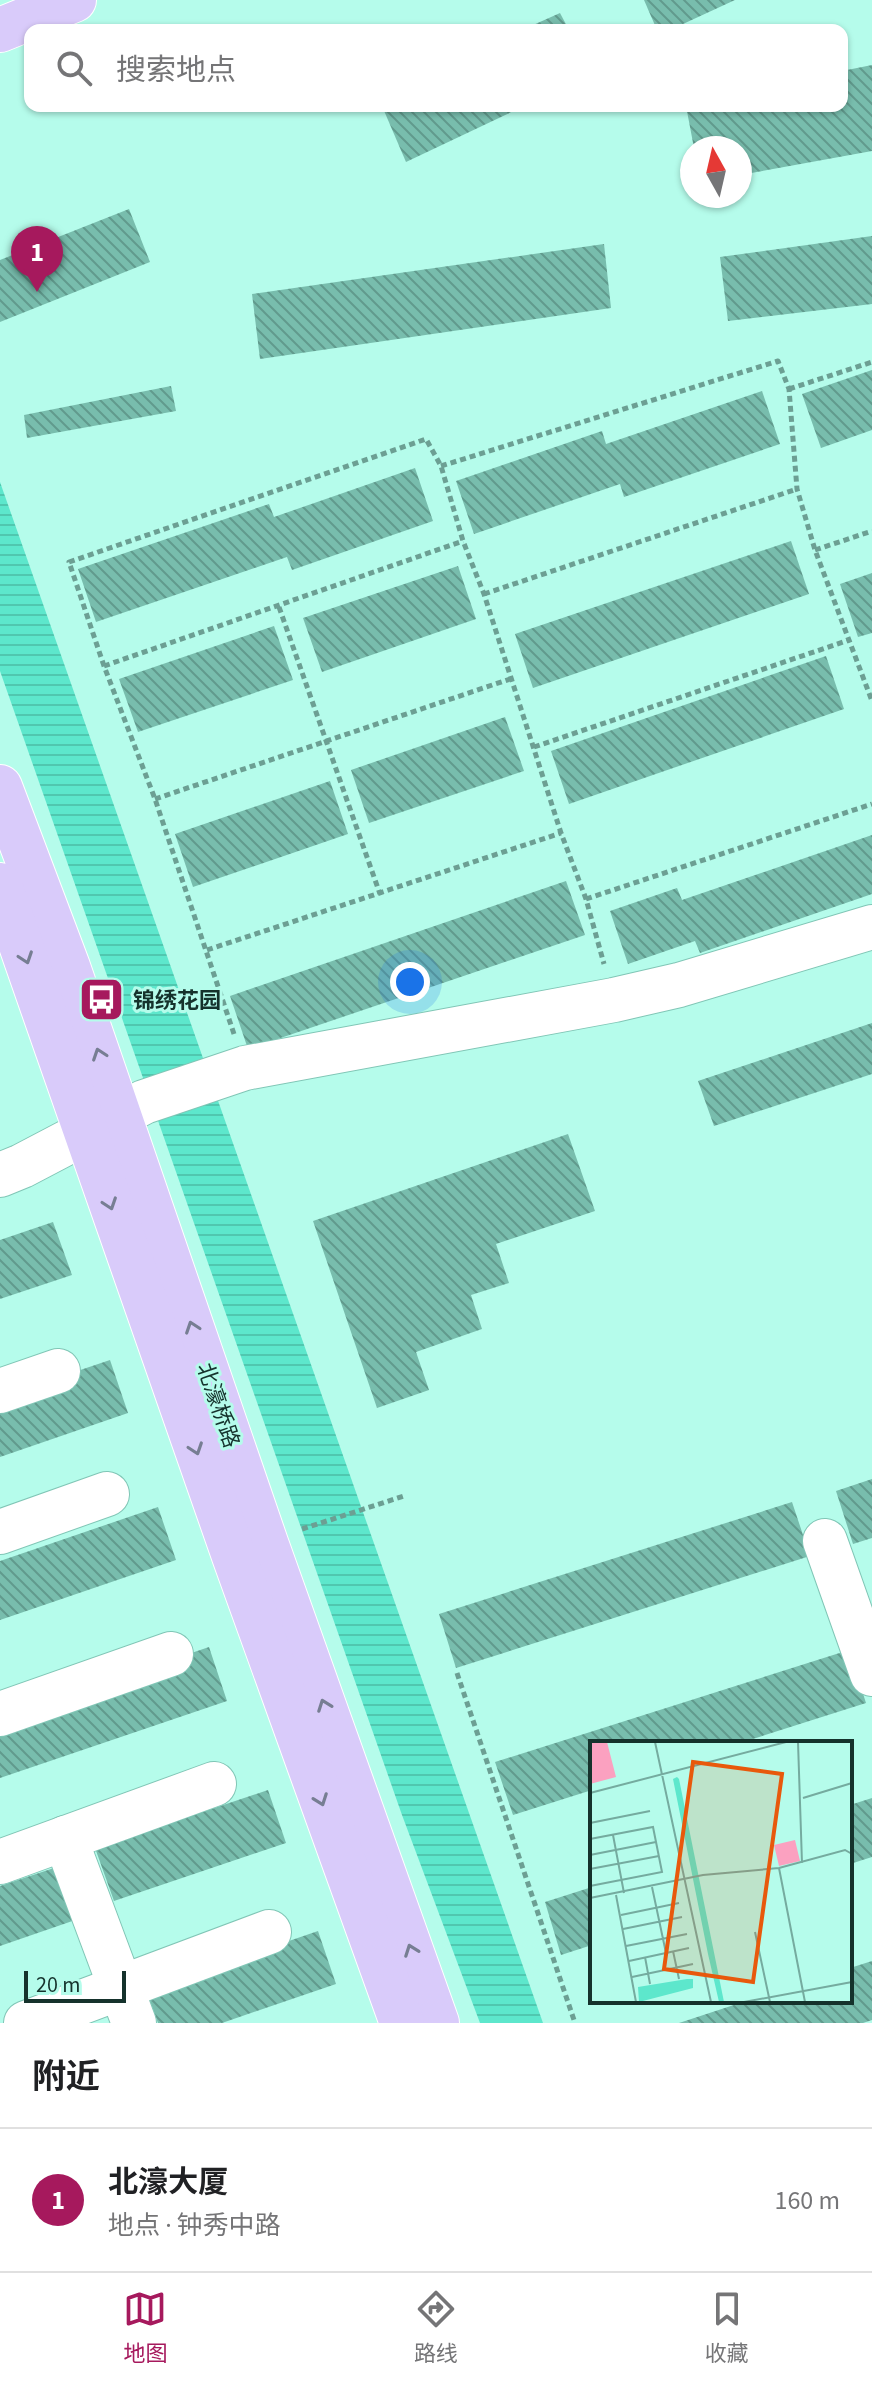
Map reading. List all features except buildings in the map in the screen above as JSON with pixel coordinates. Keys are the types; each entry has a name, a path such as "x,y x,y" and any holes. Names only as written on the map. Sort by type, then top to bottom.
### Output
{"main road":[{"path":"0,30 74,0"},
{"name":"北濠桥路","path":"0,787 68,967 116,1116 437,2023"},
{"name":"北濠桥路","path":"0,885 116,1116 224,1527 402,2023"}],"street":[{"path":"0,1175 116,1116 238,1070 614,1000 679,985 872,927"},
{"path":"0,1391 58,1371"},
{"path":"0,1532 107,1494"},
{"path":"825,1541 872,1674"},
{"path":"0,1714 171,1654"},
{"path":"0,1862 214,1784"},
{"path":"65,1838 128,2005"},
{"path":"26,2023 128,2005 269,1932"}],"path":[{"path":"441,466 778,361 789,389 797,489 815,550 872,701"},
{"path":"789,389 872,362"},
{"path":"238,1070 207,950 69,562 426,439 441,466 463,541 484,594 561,833 586,899 614,1000"},
{"path":"484,594 797,489"},
{"path":"815,550 872,531"},
{"path":"104,666 463,541"},
{"path":"279,607 380,894"},
{"path":"534,747 849,640"},
{"path":"155,799 510,679"},
{"path":"586,899 872,804"},
{"path":"207,950 561,833"},
{"path":"291,1533 404,1496"},
{"path":"457,1673 575,2023"}],"shaded area":[{"path":"0,482 543,2023 480,2023 402,1815 0,671"}],"place":[{"name":"北濠大厦","path":"37,292"},
{"name":"锦绣花园","path":"102,1000"}]}
